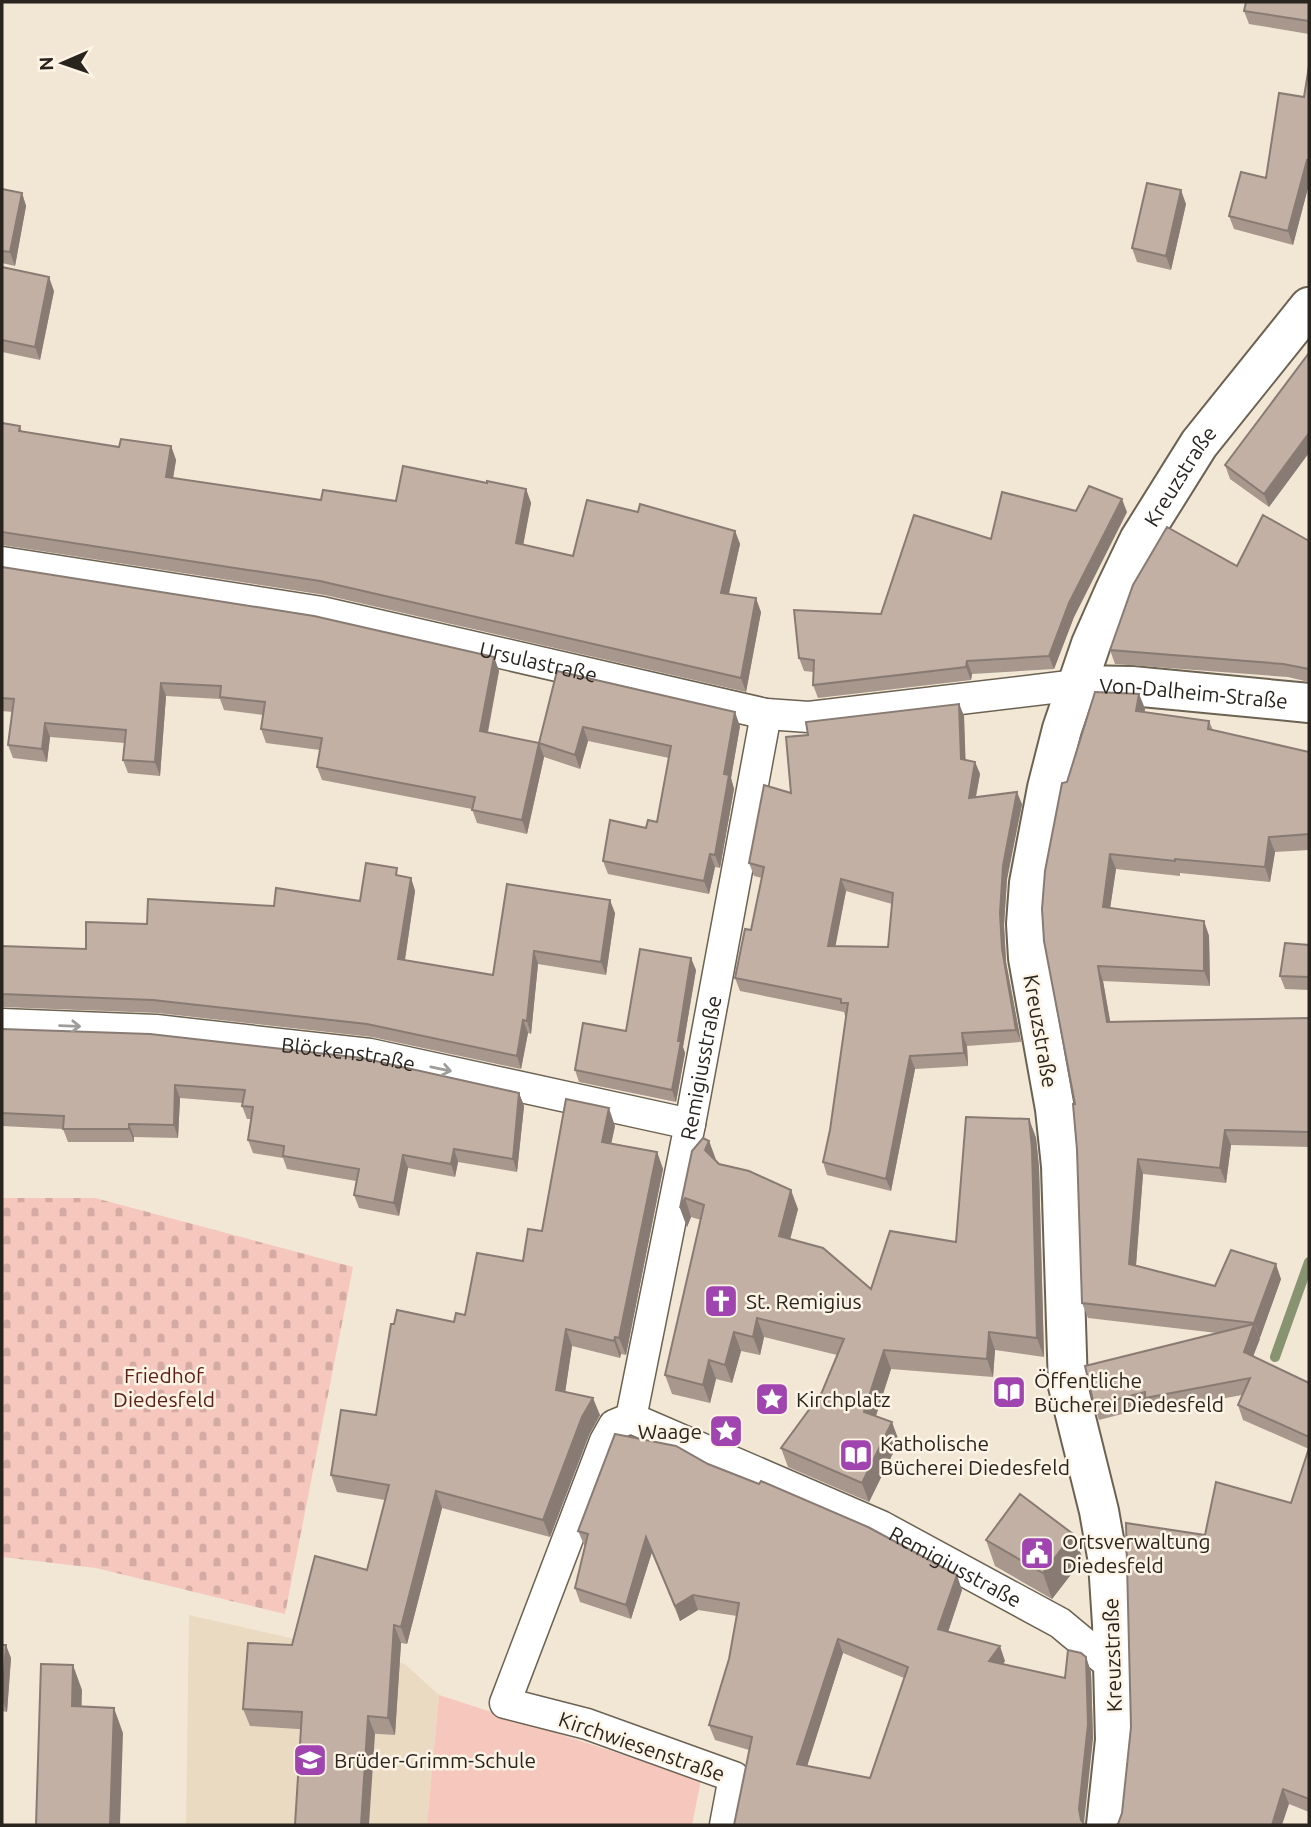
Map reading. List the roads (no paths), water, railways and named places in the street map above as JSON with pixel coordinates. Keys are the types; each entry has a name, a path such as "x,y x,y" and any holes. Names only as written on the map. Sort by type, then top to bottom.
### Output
{"street":[{"name":"Kreuzstraße","path":"1106,1825 1115,1740 1108,1562 1099,1511 1068,1386 1061,1166 1055,1109 1028,958 1026,924 1029,883 1062,729 1091,644 1139,540 1199,444 1309,307"},
{"name":"Ursulastraße","path":"2,562 322,612 766,714 808,717 1077,685"},
{"name":"Von-Dalheim-Straße","path":"1077,685 1132,686 1309,703"},
{"name":"Remigiusstraße","path":"766,714 690,1124 631,1418 881,1526 920,1546 1060,1623 1114,1668"},
{"name":"Blöckenstraße","path":"2,1024 156,1030 370,1054 690,1124"},
{"name":"Kirchwiesenstraße","path":"631,1418 614,1425 606,1441 505,1703 587,1724 734,1777 725,1825"}],"waterway":[{"path":"1275,1357 1309,1262"}],"place":[{"name":"St. Remigius","path":"721,1301"},
{"name":"Öffentliche Bücherei Diedesfeld","path":"1009,1392"},
{"name":"Kirchplatz","path":"772,1399"},
{"name":"Waage","path":"726,1431"},
{"name":"Katholische Bücherei Diedesfeld","path":"856,1455"},
{"name":"Ortsverwaltung Diedesfeld","path":"1037,1553"},
{"name":"Brüder-Grimm-Schule","path":"310,1760"}],"park label":[{"name":"Friedhof Diedesfeld","path":"164,1387"}]}
